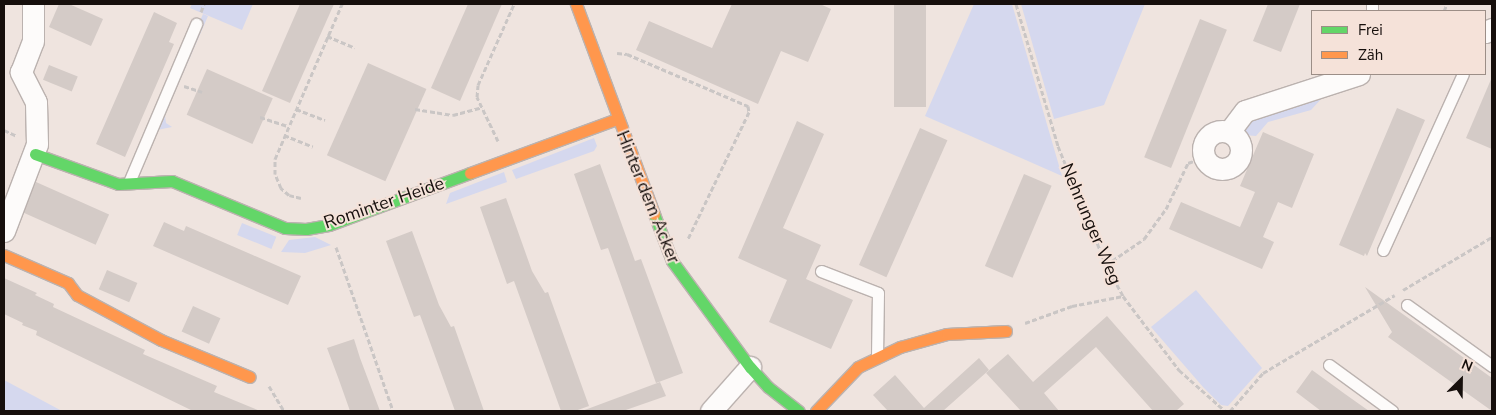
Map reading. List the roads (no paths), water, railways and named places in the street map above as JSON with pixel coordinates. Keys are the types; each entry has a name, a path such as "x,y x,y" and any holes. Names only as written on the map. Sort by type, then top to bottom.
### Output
{"street":[{"path":"4,231 35,154 36,102 21,72 33,41 33,4"},
{"name":"Hinter dem Acker","path":"576,4 617,119 672,261 750,366 768,387 799,411"},
{"path":"1229,132 1235,136 1241,150 1236,163 1222,169 1215,167 1205,157 1203,150 1209,137 1215,133 1229,132 1245,111 1356,75"},
{"name":"Rominter Heide","path":"35,154 118,184 172,181 285,228 329,225 617,119"},
{"path":"4,255 68,283 77,295 161,340 250,377"},
{"path":"816,411 858,367 900,347 947,334 1006,330"},
{"path":"711,411 750,366"}],"lane":[{"path":"128,184 196,24"},
{"path":"1383,250 1463,75"},
{"path":"821,271 878,293 877,358"},
{"path":"1407,305 1492,366"},
{"path":"1329,364 1392,411"}]}
